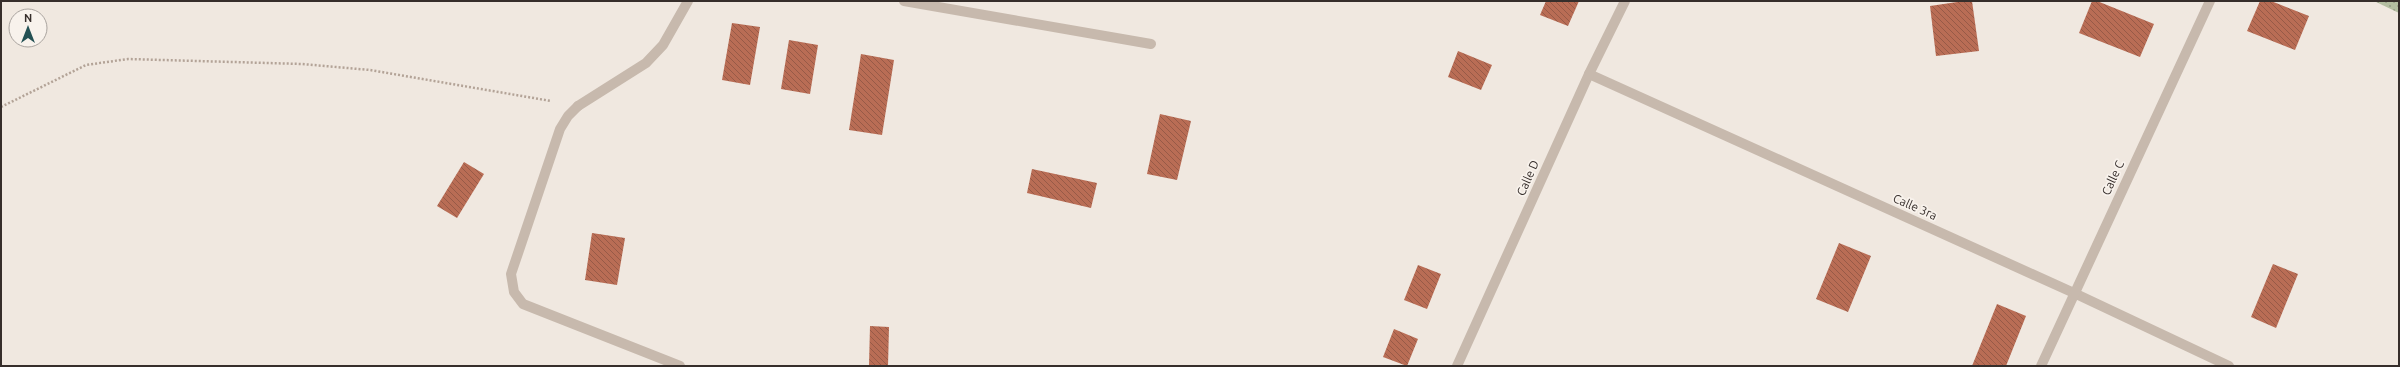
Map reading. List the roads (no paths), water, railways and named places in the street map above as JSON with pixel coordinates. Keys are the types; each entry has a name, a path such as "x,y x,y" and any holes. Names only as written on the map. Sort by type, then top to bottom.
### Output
{"street":[{"path":"680,366 523,304 514,292 511,274 560,129 568,116 578,106 646,64 663,45 688,1"},
{"path":"904,1 1151,44"},
{"name":"Calle D","path":"1458,366 1589,74 1625,1"},
{"name":"Calle C","path":"2041,366 2210,1"},
{"name":"Calle 3ra","path":"1589,74 2074,293 2229,366"}]}
